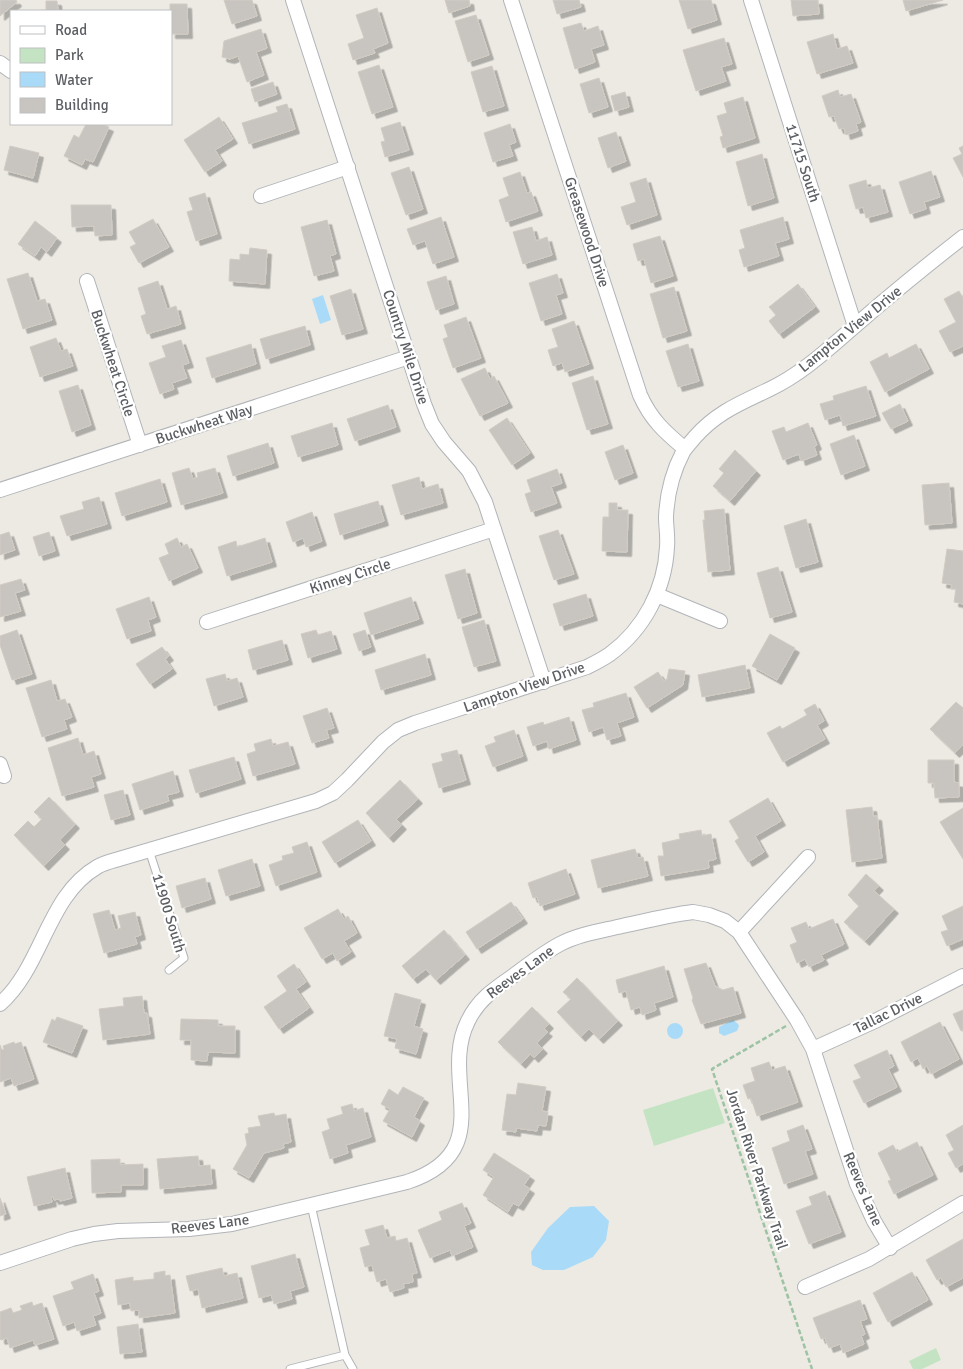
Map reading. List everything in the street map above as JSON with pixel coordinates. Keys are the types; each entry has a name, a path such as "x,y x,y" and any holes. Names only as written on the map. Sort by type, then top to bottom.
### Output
{"street":[{"name":"Country Mile Drive","path":"293,0 424,404 432,424 444,442 469,471 478,486 544,682"},
{"name":"Greasewood Drive","path":"511,0 640,396 647,411 659,427 685,450"},
{"name":"11715 South","path":"751,0 855,326"},
{"path":"261,196 348,168"},
{"name":"Lampton View Drive","path":"0,1004 12,993 25,973 66,896 80,880 98,866 316,801 333,792 348,780 383,742 398,730 587,667 610,654 630,637 646,616 657,595 665,571 668,489 685,450 703,428 718,415 801,371 963,237"},
{"name":"Buckwheat Circle","path":"87,281 140,445"},
{"name":"Buckwheat Way","path":"0,490 409,357"},
{"name":"Kinney Circle","path":"207,622 494,529"},
{"path":"657,595 720,621"},
{"path":"739,932 808,857"},
{"name":"Reeves Lane","path":"0,1263 72,1239 94,1234 118,1231 190,1229 232,1224 426,1176 439,1168 450,1156 459,1138 462,1120 461,1043 467,1023 476,1005 492,990 546,952 567,941 590,933 693,912 725,921 739,932 797,1020 813,1049 865,1204 890,1248"},
{"name":"Tallac Drive","path":"813,1049 877,1020 963,976"},
{"path":"805,1288 890,1248 963,1203"}],"lane":[{"name":"11900 South","path":"149,850 184,958 169,970"},
{"path":"311,1205 345,1355 353,1369"},
{"path":"290,1369 345,1355"}],"path":[{"name":"Jordan River Parkway Trail","path":"797,1020 712,1069 812,1369"}],"green space":[{"path":"713,1088 725,1123 654,1146 643,1110"},
{"path":"936,1348 941,1360 922,1369 913,1369 909,1361"}],"water":[{"path":"323,295 331,320 320,324 312,299"},
{"path":"733,1020 739,1026 737,1031 724,1036 719,1033 719,1027"},
{"path":"672,1023 678,1023 683,1028 681,1037 672,1039 667,1034 667,1028"},
{"path":"594,1206 609,1221 606,1240 593,1257 564,1270 543,1270 532,1265 531,1252 548,1228 570,1207"}],"building":[{"path":"0,0 16,0 17,2 0,16"},
{"path":"224,0 252,0 257,16 232,24"},
{"path":"445,0 469,0 470,6 449,13"},
{"path":"553,0 579,0 581,7 557,14"},
{"path":"679,0 711,0 717,20 688,29"},
{"path":"791,0 818,0 819,14 793,16"},
{"path":"903,0 943,0 906,11"},
{"path":"46,1 57,1 58,10 46,10"},
{"path":"170,4 187,4 188,34 172,34 172,10 170,10"},
{"path":"377,8 388,43 373,49 375,53 353,60 348,44 364,38 356,15"},
{"path":"476,15 489,55 468,62 455,21"},
{"path":"581,23 584,31 598,26 604,45 591,49 595,62 575,69 563,28"},
{"path":"261,29 267,48 256,52 264,75 247,82 238,56 230,59 222,57 224,41"},
{"path":"833,34 837,49 847,46 853,63 817,74 807,42"},
{"path":"724,38 732,64 721,67 726,81 696,91 683,50"},
{"path":"379,65 393,107 372,114 358,72"},
{"path":"492,66 504,106 483,112 471,72"},
{"path":"599,78 608,107 589,113 580,84"},
{"path":"273,82 277,94 255,102 251,89"},
{"path":"838,90 840,97 851,94 861,122 856,124 858,131 846,135 844,128 839,129 834,116 829,117 822,96"},
{"path":"625,92 629,107 615,111 611,96"},
{"path":"743,97 755,138 723,148 720,137 723,136 717,116 727,113 724,103"},
{"path":"287,104 295,129 249,144 242,123 278,112 276,107"},
{"path":"219,117 233,139 215,150 222,161 205,172 184,140"},
{"path":"400,122 409,150 385,157 381,142 385,141 381,128"},
{"path":"510,124 516,142 509,145 513,156 493,162 484,133"},
{"path":"86,125 104,125 109,127 93,162 85,159 82,165 64,156 74,135 79,138"},
{"path":"616,132 626,161 608,168 598,138"},
{"path":"10,146 39,153 33,178 4,170"},
{"path":"963,146 963,177 953,158 962,154 959,148"},
{"path":"762,154 774,198 748,206 736,162"},
{"path":"409,167 423,209 406,215 391,173"},
{"path":"931,171 940,197 924,202 926,209 910,214 899,182"},
{"path":"520,172 527,193 531,192 538,211 506,222 499,200 509,196 503,178"},
{"path":"646,178 657,215 627,225 621,207 636,202 630,183"},
{"path":"866,180 868,188 880,185 888,212 866,218 863,207 856,209 849,185"},
{"path":"205,193 217,234 196,241 187,212 193,210 189,198"},
{"path":"71,205 111,205 112,235 95,236 94,226 72,227"},
{"path":"441,217 454,257 433,264 425,241 413,245 407,229"},
{"path":"783,217 789,239 775,243 779,256 744,267 739,250 745,248 740,230"},
{"path":"153,219 169,247 139,263 130,247 136,244 129,232"},
{"path":"327,220 336,254 330,256 334,271 314,276 301,227"},
{"path":"35,221 57,238 47,252 41,247 35,256 18,244"},
{"path":"532,227 536,241 547,237 552,255 523,264 513,232"},
{"path":"660,236 673,276 651,283 644,259 638,261 633,244"},
{"path":"250,248 267,250 265,284 229,281 230,259 240,260 240,254 249,255"},
{"path":"28,273 37,301 45,299 52,320 23,329 7,279"},
{"path":"557,274 563,293 556,295 562,314 541,321 529,283"},
{"path":"446,276 454,304 436,310 427,282"},
{"path":"158,281 167,309 176,306 181,324 147,334 141,316 146,314 138,288"},
{"path":"798,284 815,307 779,334 769,321 776,315 769,307"},
{"path":"674,287 687,331 663,338 650,294"},
{"path":"351,289 363,329 342,335 330,296"},
{"path":"959,291 963,298 963,346 950,352 939,331 956,322 944,299"},
{"path":"466,317 481,358 453,368 443,339 448,337 444,325"},
{"path":"574,321 589,364 565,372 562,363 553,366 548,350 558,347 552,329"},
{"path":"305,326 310,345 266,359 260,339"},
{"path":"56,338 61,351 67,349 73,366 40,377 30,347"},
{"path":"181,340 189,363 182,365 187,378 172,383 174,389 160,394 149,363 166,357 162,346"},
{"path":"251,344 256,364 212,378 206,358"},
{"path":"688,344 699,381 678,387 666,351"},
{"path":"916,344 929,369 885,392 870,362 887,353 889,358"},
{"path":"485,368 490,379 494,376 508,403 480,416 461,379"},
{"path":"593,376 608,424 587,430 572,383"},
{"path":"78,385 91,425 72,432 59,391"},
{"path":"866,386 876,416 843,426 840,415 825,420 820,404 834,400 833,396"},
{"path":"900,404 908,421 891,429 882,413"},
{"path":"388,405 396,427 355,441 347,419"},
{"path":"507,418 530,453 512,465 489,430"},
{"path":"332,423 338,445 298,457 291,436"},
{"path":"808,423 817,445 814,447 817,455 801,461 799,454 783,460 772,431 784,427 786,432"},
{"path":"854,435 865,466 841,475 830,444"},
{"path":"268,443 274,463 233,476 227,456"},
{"path":"623,445 633,473 615,480 605,452"},
{"path":"735,450 756,471 730,501 713,486 724,473 719,469"},
{"path":"189,468 193,479 198,477 197,473 215,468 223,493 181,505 172,473"},
{"path":"557,469 562,483 551,487 557,503 531,512 525,494 531,492 527,480"},
{"path":"419,477 422,489 438,484 443,503 401,515 392,485"},
{"path":"160,479 167,502 122,516 115,493"},
{"path":"949,483 952,523 925,525 922,485"},
{"path":"99,497 107,524 67,536 60,516 84,509 82,502"},
{"path":"378,501 384,521 340,535 334,514"},
{"path":"609,503 617,503 617,510 628,510 627,552 602,551 603,517 609,517"},
{"path":"724,509 730,570 708,572 703,520 705,520 704,511"},
{"path":"312,512 322,541 306,547 303,538 293,542 286,522"},
{"path":"806,519 818,562 796,568 784,526"},
{"path":"558,530 574,574 554,580 539,536"},
{"path":"9,532 15,550 0,555 0,535"},
{"path":"49,532 55,551 39,556 33,537"},
{"path":"177,538 181,547 187,544 198,568 169,581 159,558 169,554 165,544"},
{"path":"265,538 272,562 227,576 218,547 236,541 237,547"},
{"path":"947,549 963,551 963,604 954,602 956,589 951,589 952,585 942,583"},
{"path":"778,567 792,612 770,618 757,573"},
{"path":"465,569 477,613 458,619 445,575"},
{"path":"21,579 25,590 15,593 21,611 0,617 0,585"},
{"path":"586,594 593,616 560,626 553,604"},
{"path":"149,597 156,617 148,620 151,631 127,639 116,609"},
{"path":"411,597 419,619 371,635 364,613"},
{"path":"484,620 496,661 474,667 462,627"},
{"path":"17,630 32,674 12,680 0,645 0,636"},
{"path":"316,630 318,635 331,631 337,649 308,658 301,634"},
{"path":"365,630 371,647 359,651 353,634"},
{"path":"770,634 795,648 777,680 752,666"},
{"path":"282,640 288,660 253,670 248,650"},
{"path":"162,647 169,656 165,659 172,669 150,684 136,664"},
{"path":"425,654 431,675 381,690 375,670"},
{"path":"745,665 750,688 702,697 698,675"},
{"path":"669,669 685,671 683,685 647,708 634,687 658,672 664,681 667,679"},
{"path":"225,674 227,681 237,678 243,697 214,706 206,679"},
{"path":"51,680 57,701 65,699 72,717 64,720 67,729 42,737 26,688"},
{"path":"626,693 634,717 617,723 621,736 607,740 603,727 589,732 582,710 594,707 593,703"},
{"path":"956,702 963,708 963,745 955,753 930,729"},
{"path":"815,704 824,721 817,725 825,739 783,762 767,733 780,726 782,729 807,715 804,710"},
{"path":"327,708 334,728 326,730 329,738 312,743 303,716"},
{"path":"569,717 576,740 549,749 547,741 533,746 527,727 543,722 544,725"},
{"path":"514,730 523,756 493,767 485,746 496,742 494,737"},
{"path":"78,738 83,755 94,751 101,774 91,777 94,787 62,796 48,748"},
{"path":"271,739 273,746 288,742 295,764 253,776 247,754 256,751 254,744"},
{"path":"457,750 466,780 439,788 432,764 443,761 441,754"},
{"path":"234,757 241,779 196,793 189,770"},
{"path":"928,760 954,760 954,782 959,783 959,797 935,798 934,783 928,783"},
{"path":"173,771 179,792 167,795 169,801 140,810 132,784"},
{"path":"400,780 418,799 396,819 402,825 389,838 366,813"},
{"path":"123,790 130,815 111,820 104,795"},
{"path":"49,797 75,824 60,840 65,845 44,866 14,835 28,821 34,827 42,819 34,812"},
{"path":"768,798 781,821 755,836 764,852 748,862 735,841 739,838 729,821"},
{"path":"872,807 873,816 877,816 882,858 852,862 846,810"},
{"path":"963,808 963,859 940,822"},
{"path":"358,820 371,841 335,863 322,842"},
{"path":"701,830 702,836 711,834 716,859 708,861 709,868 661,876 658,856 664,856 662,843 680,839 679,834"},
{"path":"307,842 317,872 276,886 269,865 283,860 282,856 294,853 292,847"},
{"path":"635,849 638,858 643,857 648,876 598,888 591,860"},
{"path":"252,859 260,886 226,896 218,870"},
{"path":"566,869 575,894 540,906 537,897 533,898 528,883"},
{"path":"866,874 879,886 874,891 894,909 865,941 844,922 859,906 848,895"},
{"path":"205,878 211,899 182,908 176,886"},
{"path":"511,902 523,919 477,949 466,932"},
{"path":"963,906 963,939 947,946 941,932 948,930 942,916"},
{"path":"338,909 344,919 348,916 357,933 344,941 351,952 337,961 333,953 322,959 304,928"},
{"path":"109,910 115,930 121,928 118,916 135,912 141,935 135,937 137,944 104,953 93,914"},
{"path":"833,919 844,944 821,955 824,960 809,967 805,959 797,963 790,945 797,942 791,928 806,922 809,929"},
{"path":"444,930 465,955 436,980 426,969 413,979 402,966"},
{"path":"706,963 715,986 723,990 733,987 741,1013 701,1024 692,1000 684,969"},
{"path":"294,964 306,982 296,989 309,1008 279,1029 264,1007 287,991 277,976"},
{"path":"664,966 673,997 654,1003 656,1010 642,1015 640,1007 631,1010 626,991 619,993 616,980"},
{"path":"577,978 618,1021 599,1039 589,1029 581,1037 557,1012 571,999 563,992"},
{"path":"395,993 421,1000 414,1026 423,1029 416,1054 395,1048 397,1039 384,1036"},
{"path":"142,996 144,1013 147,1013 150,1034 103,1040 99,1009 124,1006 123,998"},
{"path":"532,1007 549,1024 544,1029 548,1032 537,1043 543,1049 534,1058 530,1054 521,1064 498,1042"},
{"path":"963,1010 963,1030 961,1031 953,1014"},
{"path":"57,1017 83,1026 72,1053 43,1042 52,1019 55,1021"},
{"path":"181,1019 218,1020 218,1026 235,1026 235,1053 208,1052 207,1061 191,1060 191,1040 180,1040"},
{"path":"940,1022 959,1059 931,1074 927,1066 923,1069 918,1058 911,1062 901,1042"},
{"path":"14,1042 15,1044 21,1042 34,1079 14,1086 11,1078 0,1082 0,1045 2,1050 4,1049 3,1046"},
{"path":"887,1050 894,1066 888,1069 897,1087 864,1103 853,1081 861,1078 854,1065"},
{"path":"769,1062 772,1070 785,1066 798,1102 757,1116 751,1098 748,1099 743,1085 755,1081 751,1068"},
{"path":"518,1083 546,1087 542,1111 548,1112 546,1126 538,1125 537,1131 516,1128 516,1132 502,1130 507,1094 516,1095"},
{"path":"403,1087 424,1098 414,1117 420,1121 412,1137 383,1121 390,1109 381,1104 389,1089 398,1095"},
{"path":"352,1104 354,1111 363,1108 371,1137 346,1145 348,1153 330,1159 322,1132 330,1129 327,1119 343,1114 341,1107"},
{"path":"274,1113 275,1116 286,1114 291,1142 283,1144 284,1148 264,1153 249,1178 233,1169 247,1145 245,1134 249,1133 248,1128 261,1126 258,1116"},
{"path":"803,1125 812,1149 805,1151 813,1174 784,1184 772,1148 790,1141 787,1131"},
{"path":"963,1125 963,1164 956,1168 948,1153 954,1150 946,1135"},
{"path":"917,1142 933,1175 894,1194 888,1181 891,1180 878,1153 893,1145 897,1152"},
{"path":"494,1153 530,1176 524,1185 530,1189 519,1206 513,1203 508,1212 483,1195 494,1177 483,1170"},
{"path":"198,1156 199,1166 210,1165 212,1184 160,1189 157,1159"},
{"path":"120,1159 120,1165 143,1164 143,1185 121,1185 121,1192 92,1193 91,1160"},
{"path":"65,1168 72,1198 60,1201 59,1199 54,1200 53,1197 51,1198 52,1202 34,1206 27,1177"},
{"path":"825,1191 841,1232 809,1244 796,1211 812,1205 809,1197"},
{"path":"0,1198 6,1214 0,1216"},
{"path":"462,1203 471,1223 464,1226 473,1247 452,1256 450,1250 430,1258 418,1230 442,1220 439,1212"},
{"path":"383,1225 387,1238 395,1236 396,1241 407,1238 417,1273 412,1274 413,1282 403,1284 404,1288 390,1292 386,1279 377,1282 372,1265 365,1267 360,1248 370,1245 365,1230"},
{"path":"963,1239 963,1278 946,1287 941,1278 937,1280 926,1260"},
{"path":"295,1254 304,1287 290,1291 292,1299 274,1304 271,1295 259,1298 251,1266"},
{"path":"222,1268 224,1276 237,1273 243,1298 202,1308 198,1289 190,1291 186,1276"},
{"path":"165,1271 165,1276 170,1275 175,1313 139,1318 139,1310 131,1311 130,1303 118,1305 115,1280 133,1277 133,1281 154,1279 154,1273"},
{"path":"912,1272 928,1300 888,1322 873,1293"},
{"path":"93,1274 99,1291 94,1293 101,1313 93,1316 96,1325 77,1331 74,1322 63,1326 53,1296 74,1289 71,1282"},
{"path":"860,1300 867,1319 860,1321 865,1334 861,1336 864,1344 843,1353 840,1344 829,1348 825,1338 821,1339 813,1318"},
{"path":"32,1302 33,1306 42,1303 54,1339 35,1345 33,1340 10,1348 7,1338 0,1339 0,1312 11,1308 13,1313 22,1310 20,1306"},
{"path":"138,1324 142,1352 120,1354 117,1327"}]}
